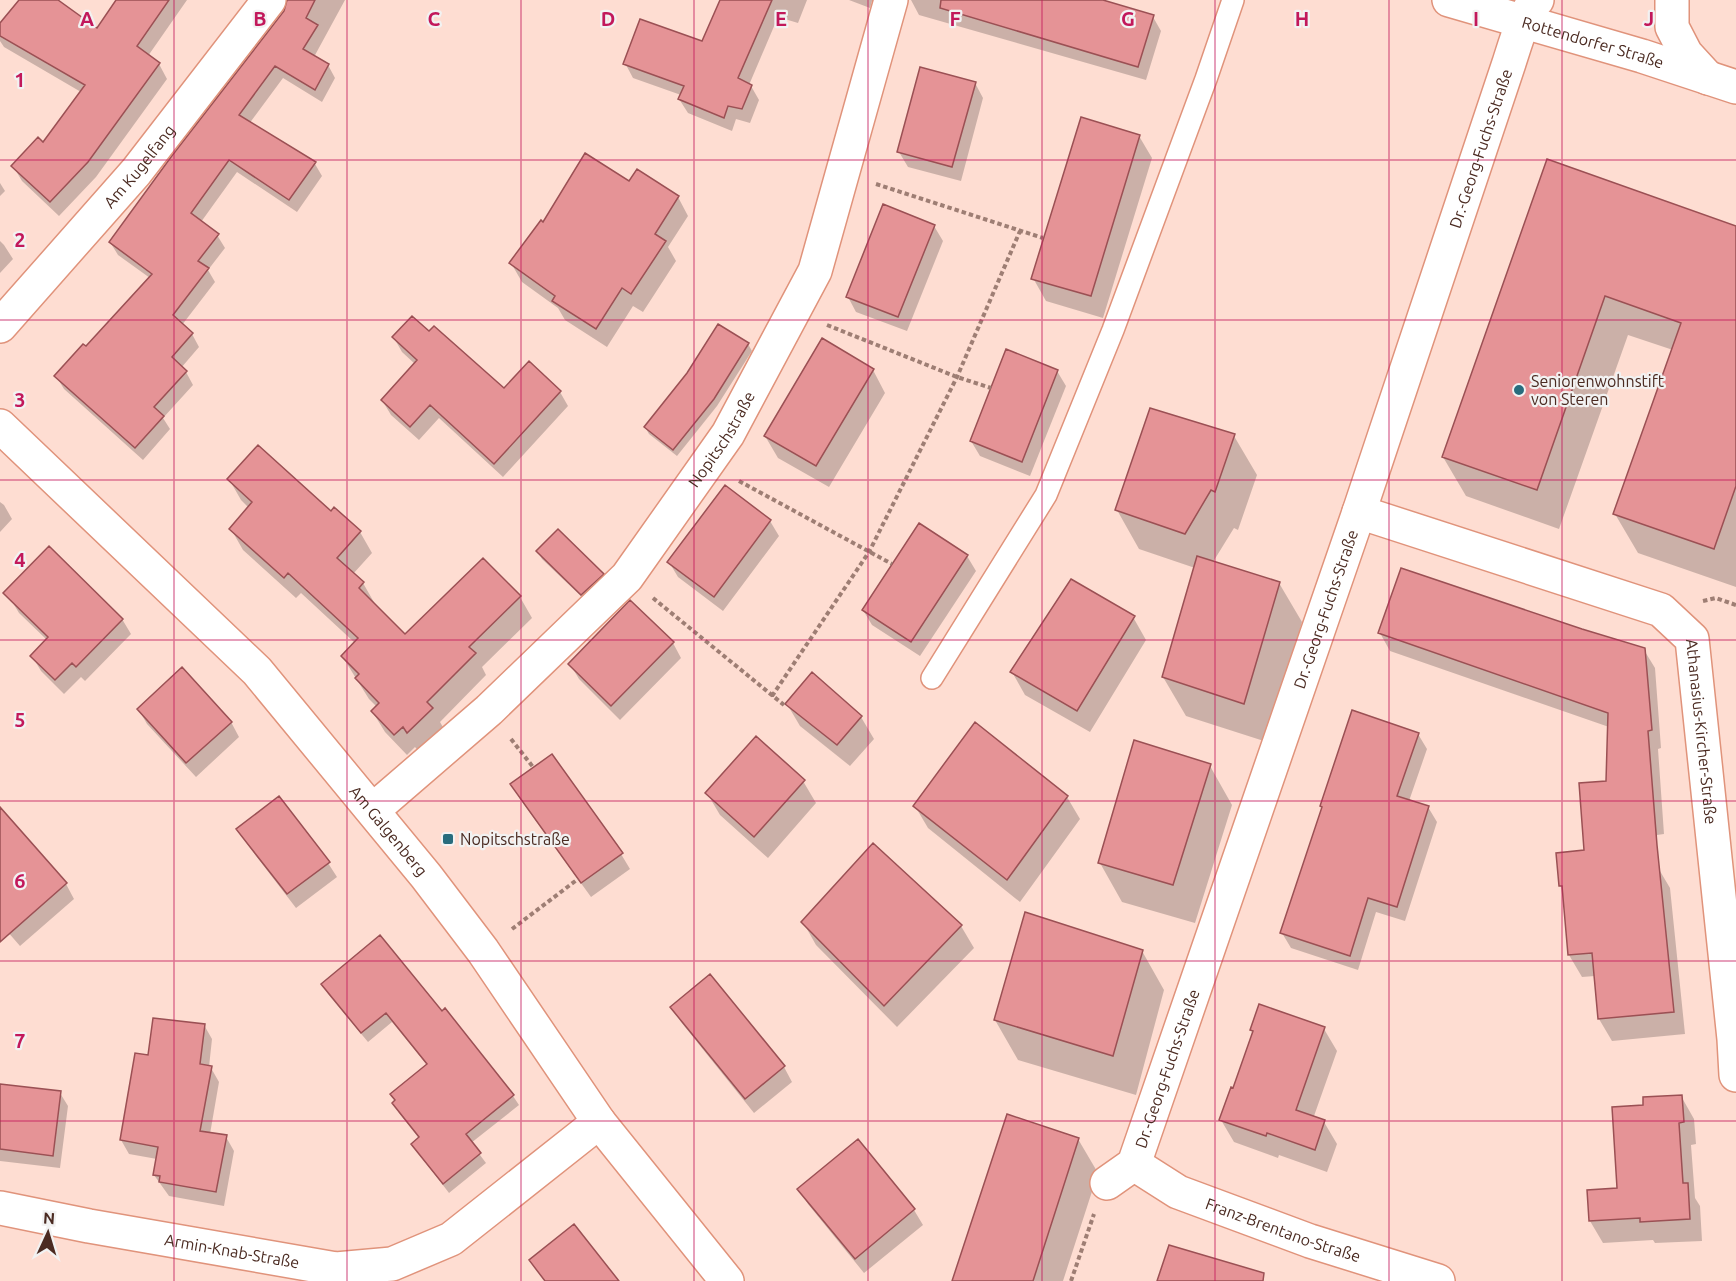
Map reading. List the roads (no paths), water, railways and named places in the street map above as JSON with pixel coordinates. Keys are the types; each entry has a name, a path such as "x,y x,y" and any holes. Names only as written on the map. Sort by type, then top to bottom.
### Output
{"street":[{"name":"Am Kugelfang","path":"0,326 136,172 268,0"},
{"name":"Nopitschstraße","path":"373,810 489,710 627,577 728,434 815,271 891,0"},
{"name":"Rottendorfer Straße","path":"1449,0 1530,11 1642,56 1722,82"},
{"path":"1672,0 1672,27 1686,54 1722,82"},
{"name":"Dr.-Georg-Fuchs-Straße","path":"1107,1183 1134,1164 1530,11"},
{"name":"Am Galgenberg","path":"0,426 258,671 426,876 483,951 599,1122 727,1281"},
{"name":"Athanasius-Kircher-Straße","path":"1359,512 1661,610 1692,639 1736,1075"},
{"name":"Armin-Knab-Straße","path":"0,1208 89,1226 336,1269 392,1264 451,1239 599,1122"},
{"name":"Franz-Brentano-Straße","path":"1134,1164 1178,1192 1310,1241 1438,1281"}],"lane":[{"path":"932,678 1046,495 1113,330 1233,0"}],"place":[{"name":"Seniorenwohnstift von Steren","path":"1519,390"},
{"name":"Nopitschstraße","path":"448,839"}]}
